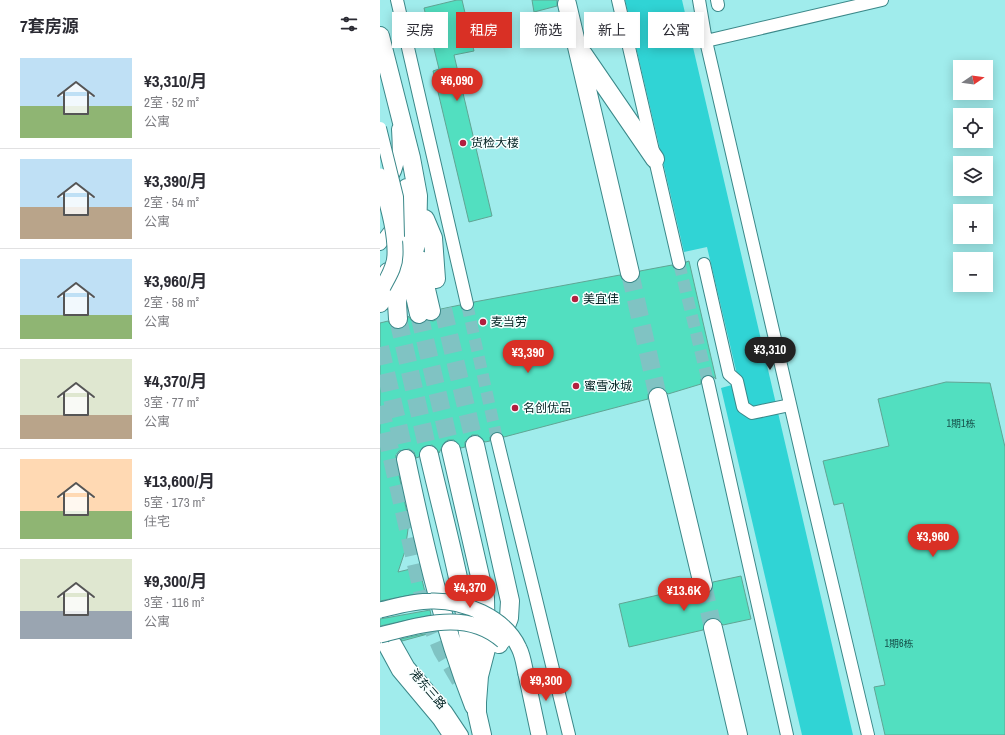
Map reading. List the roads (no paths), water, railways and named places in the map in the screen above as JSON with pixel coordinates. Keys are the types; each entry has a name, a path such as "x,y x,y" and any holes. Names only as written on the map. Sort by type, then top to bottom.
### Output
{"highway":[{"path":"567,4 569,12"},
{"path":"380,36 398,105 411,170 418,225 411,273 431,311 422,272 427,238 425,219 411,170"},
{"path":"576,39 590,65 634,126 655,159"},
{"path":"576,41 630,273"},
{"path":"411,170 397,303 392,320 384,283 402,215 411,170"},
{"path":"658,397 703,585"},
{"path":"477,690 500,644 509,618 510,601 463,447 485,598 486,649 477,690 477,713"},
{"path":"477,713 452,648 441,611 417,457 458,577 472,652 472,673 477,713 482,735"},
{"path":"713,628 738,735"}],"main road":[{"path":"380,176 390,220 384,283"},
{"path":"380,610 432,601 453,603 483,613 500,624 512,636 519,647 540,735"},
{"path":"386,642 437,623 457,621 475,624 490,630 510,647 518,657 526,674"}],"street":[{"path":"397,0 467,304"},
{"path":"618,0 679,263"},
{"path":"699,0 706,41 868,735"},
{"path":"706,41 882,0"},
{"path":"380,191 391,178 396,168 398,144 398,105"},
{"path":"380,128 397,197 399,225 384,283"},
{"path":"380,170 390,164 395,157 398,144"},
{"path":"380,244 402,215"},
{"path":"704,264 729,374 737,381 743,407 752,413 790,405"},
{"path":"708,382 787,735"},
{"path":"497,439 569,735"},
{"path":"386,642 398,671 440,720 449,735"},
{"name":"港东三路","path":"386,642 446,710 462,735"}],"tunnel":[{"path":"679,263 708,382"},
{"path":"630,273 658,397"},
{"path":"467,304 497,439"},
{"path":"443,309 475,445"},
{"path":"419,314 451,450"},
{"path":"398,319 429,455"},
{"path":"380,347 406,459"},
{"path":"380,406 428,617 442,650 460,680"},
{"path":"703,585 713,628"}],"place":[{"name":"货检大楼","path":"463,143"},
{"name":"美宜佳","path":"575,299"},
{"name":"麦当劳","path":"483,322"},
{"name":"蜜雪冰城","path":"576,386"},
{"name":"名创优品","path":"515,408"}]}
